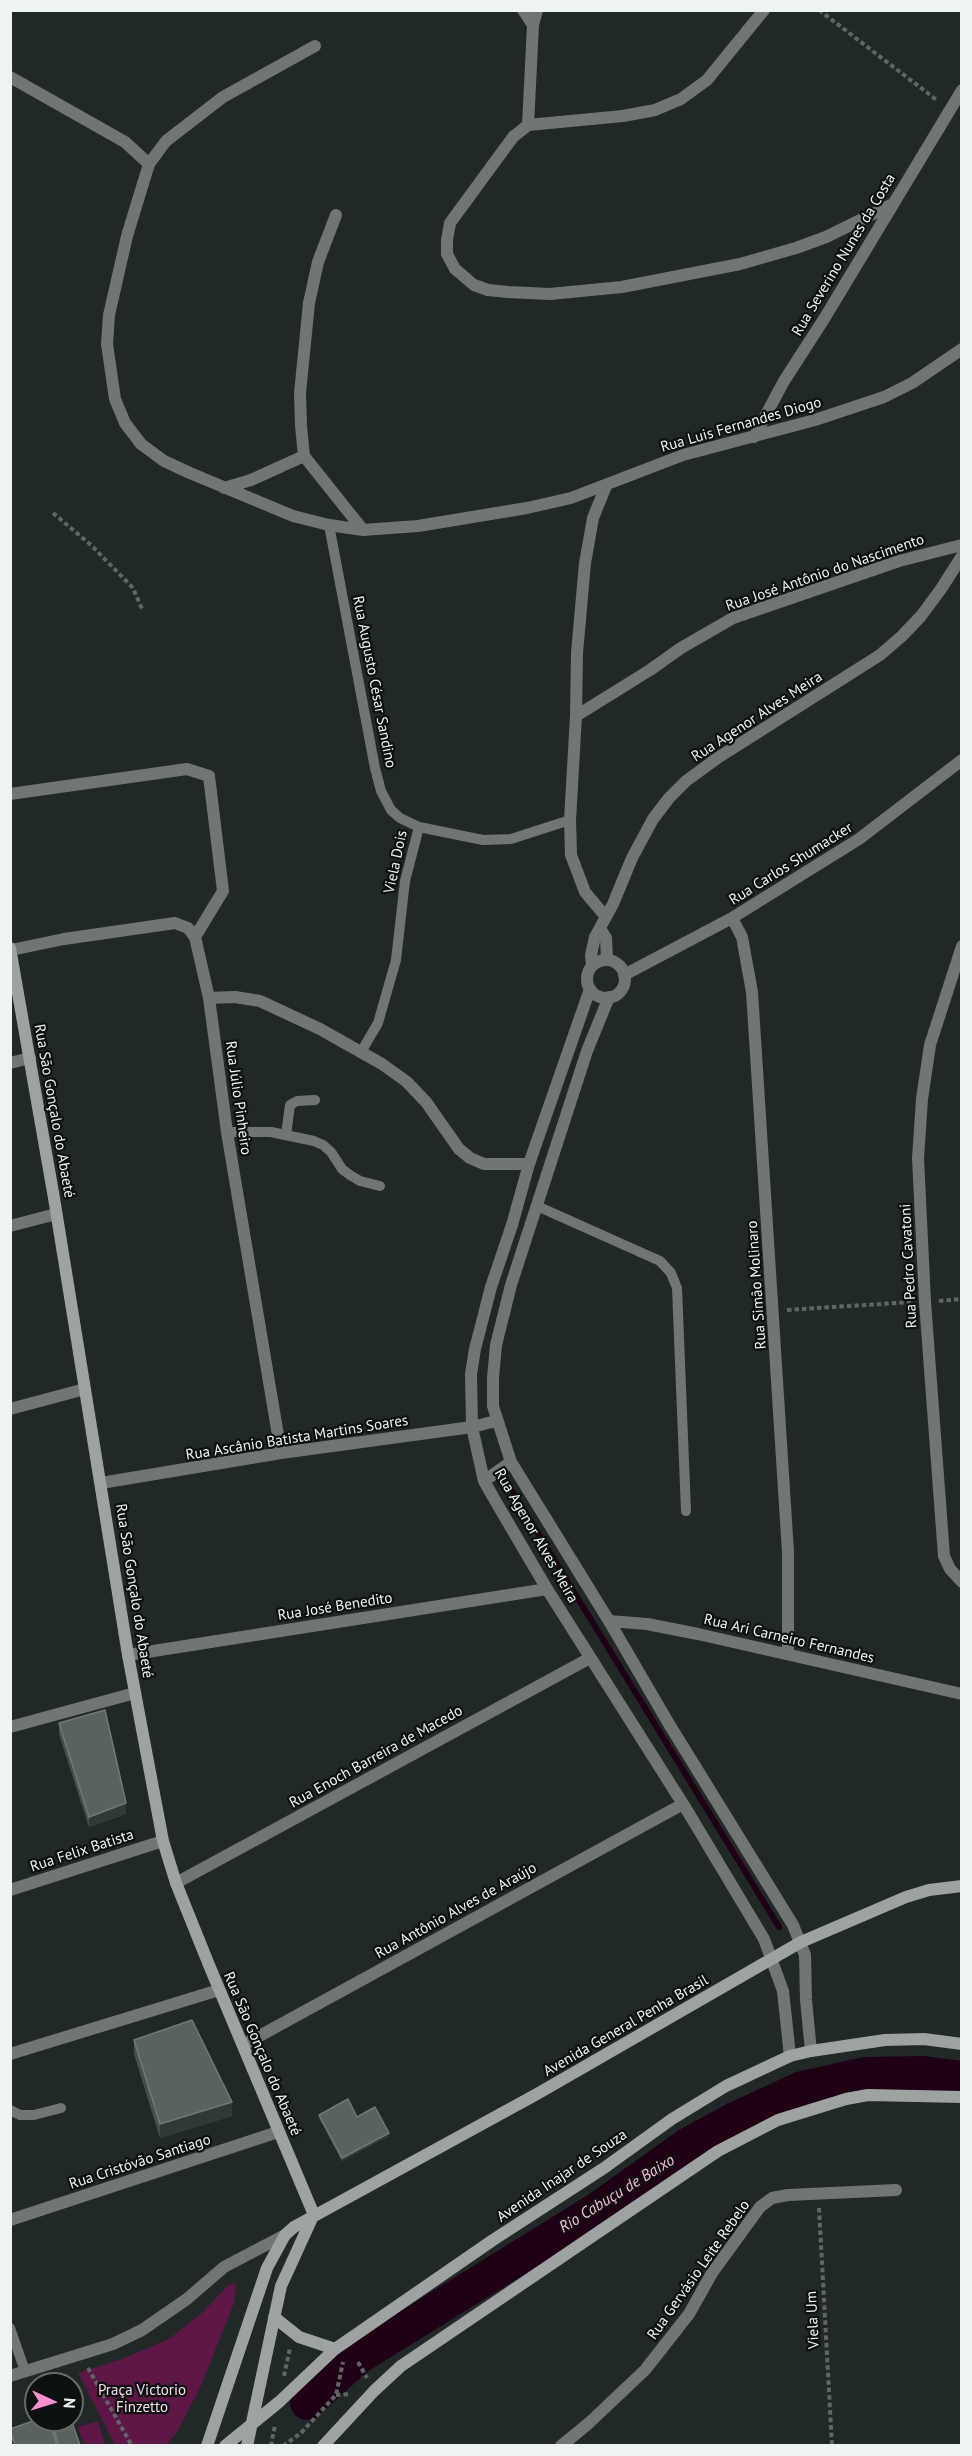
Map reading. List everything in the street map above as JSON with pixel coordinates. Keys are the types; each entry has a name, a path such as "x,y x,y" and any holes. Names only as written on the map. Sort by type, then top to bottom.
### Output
{"street":[{"path":"523,10 533,25"},
{"path":"528,124 533,25 537,10"},
{"path":"764,10 707,80 681,99 655,110 623,116 528,124 513,137 450,224 447,254 455,269 474,285 488,290 550,294 622,287 674,278 796,248 826,237 891,205"},
{"path":"10,77 125,142 149,164 166,141 204,110 259,76 315,46"},
{"name":"Rua Severino Nunes da Costa","path":"754,437 784,381 848,280 962,90"},
{"name":"Rua Luis Fernandes Diogo","path":"149,164 127,236 109,315 107,344 115,399 125,423 141,444 164,461 293,516 329,525 363,530 418,526 527,508 571,498 683,455 754,437 884,397 912,383 962,349"},
{"path":"336,215 318,262 309,303 300,393 304,456 363,530"},
{"path":"224,488 251,480 304,456"},
{"path":"606,486 593,518 585,563 577,652 570,820 570,846 576,873 585,892 606,917"},
{"name":"Rua José Antônio do Nascimento","path":"576,716 681,648 733,618 899,561 962,545"},
{"name":"Rua Agenor Alves Meira","path":"592,966 592,945 601,930 632,858 653,819 669,798 686,781 719,757 849,677 880,655 921,616 941,590 962,556"},
{"name":"Rua Carlos Shumacker","path":"624,975 732,918 859,839 962,760"},
{"path":"10,794 187,769 209,776 223,891 195,937 188,928 175,923 11,949"},
{"name":"Rua Simão Molinaro","path":"732,918 742,937 752,992 788,1552 788,1653"},
{"path":"601,930 606,938 607,960"},
{"name":"Rua Júlio Pinheiro","path":"195,937 209,998 227,1132 281,1453"},
{"name":"Rua Pedro Cavatoni","path":"962,946 930,1045 922,1099 918,1158 925,1302 944,1556 950,1569 962,1582"},
{"name":"Rua São Gonçalo do Abaeté","path":"11,949 128,1655 163,1841 176,1883 219,1990 314,2215"},
{"path":"607,960 618,964 624,975 620,991 609,997 602,997 590,989 587,977 592,966 607,960"},
{"name":"Rua Agenor Alves Meira","path":"590,989 529,1164 491,1287 471,1374 472,1427 484,1481 547,1589 683,1804 764,1939 783,1991 790,2056"},
{"path":"209,998 235,997 260,1001 361,1052 407,1082 426,1102 459,1149 470,1158 484,1164 529,1164"},
{"name":"Rua Agenor Alves Meira","path":"609,997 587,1051 511,1285 496,1345 493,1378 493,1406 496,1422 511,1462 793,1925 805,1955 806,2000 811,2051"},
{"path":"10,1063 30,1058"},
{"path":"10,1226 56,1214"},
{"path":"10,1409 85,1389"},
{"name":"Rua Ascânio Batista Martins Soares","path":"101,1483 281,1453 496,1422"},
{"path":"484,1481 511,1462"},
{"name":"Rua José Benedito","path":"128,1655 547,1589"},
{"name":"Rua Ari Carneiro Fernandes","path":"609,1621 669,1628 962,1694"},
{"name":"Rua Enoch Barreira de Macedo","path":"176,1883 590,1658"},
{"path":"10,1727 135,1693"},
{"name":"Rua Antônio Alves de Araújo","path":"243,2044 683,1804"},
{"name":"Rua Felix Batista","path":"10,1890 163,1841"},
{"name":"Avenida General Penha Brasil","path":"207,2445 239,2354 259,2287 285,2235 314,2215 537,2094 801,1942 906,1897 929,1890 962,1886"},
{"path":"10,2054 219,1990"},
{"name":"Avenida Inajar de Souza","path":"225,2445 340,2351 493,2240 604,2168 672,2119 726,2086 790,2056 811,2051 885,2040 924,2039 962,2044"},
{"path":"323,2445 401,2366 718,2151 778,2120 846,2099 868,2095 962,2097"},
{"name":"Rua Cristóvão Santiago","path":"10,2220 278,2132"},
{"name":"Rua Gervásio Leite Rebelo","path":"561,2445 645,2370 689,2314 712,2273 760,2207 772,2198 818,2193 896,2190"},
{"path":"247,2445 274,2317 289,2266 314,2215"},
{"path":"10,2376 113,2344 142,2330 180,2305 224,2267 285,2235"},
{"path":"274,2317 298,2337 340,2351"}],"lane":[{"name":"Rua Augusto César Sandino","path":"329,525 381,791 390,810 400,818 419,826"},
{"name":"Viela Dois","path":"361,1052 378,1023 396,960 405,881 419,826 483,840 497,840 511,839 570,820"},
{"path":"286,1135 290,1105 297,1101 315,1100"},
{"path":"227,1132 286,1135 323,1145 350,1175 360,1181 380,1186"},
{"path":"537,1206 660,1261 671,1273 677,1288 686,1511"},
{"path":"10,2110 20,2115 34,2115 61,2108"},
{"path":"10,2328 25,2371"}],"path":[{"path":"819,10 950,109"},
{"path":"53,513 92,545 133,588 142,609"},
{"path":"774,1312 962,1299"},
{"name":"Viela Um","path":"818,2193 832,2445"},
{"path":"284,2381 290,2348"},
{"path":"283,2445 301,2433 336,2395 340,2351"},
{"path":"358,2362 368,2379"},
{"path":"88,2367 132,2445"},
{"path":"271,2445 276,2418"}],"green space":[{"name":"Praça Victorio Finzetto","path":"236,2284 234,2303 200,2388 177,2432 166,2445 115,2445 84,2385 84,2372 81,2372 122,2359 169,2339 204,2311 228,2285"},
{"path":"98,2421 105,2445 84,2445 80,2432 84,2432 84,2425"}],"building":[{"path":"105,1710 126,1803 89,1817 59,1723"},
{"path":"192,2020 232,2102 160,2124 134,2040"},
{"path":"348,2099 357,2117 375,2107 389,2133 342,2158 319,2115"},
{"path":"24,2424 24,2432 53,2432 57,2445 15,2445 10,2429"},
{"path":"54,2432 75,2432 80,2445 59,2445"}],"waterway":[{"path":"511,1489 779,1927"},
{"name":"Rio Cabuçu de Baixo","path":"307,2403 357,2358 596,2210 687,2145 733,2120 802,2088 865,2074 924,2073 962,2078"}]}
